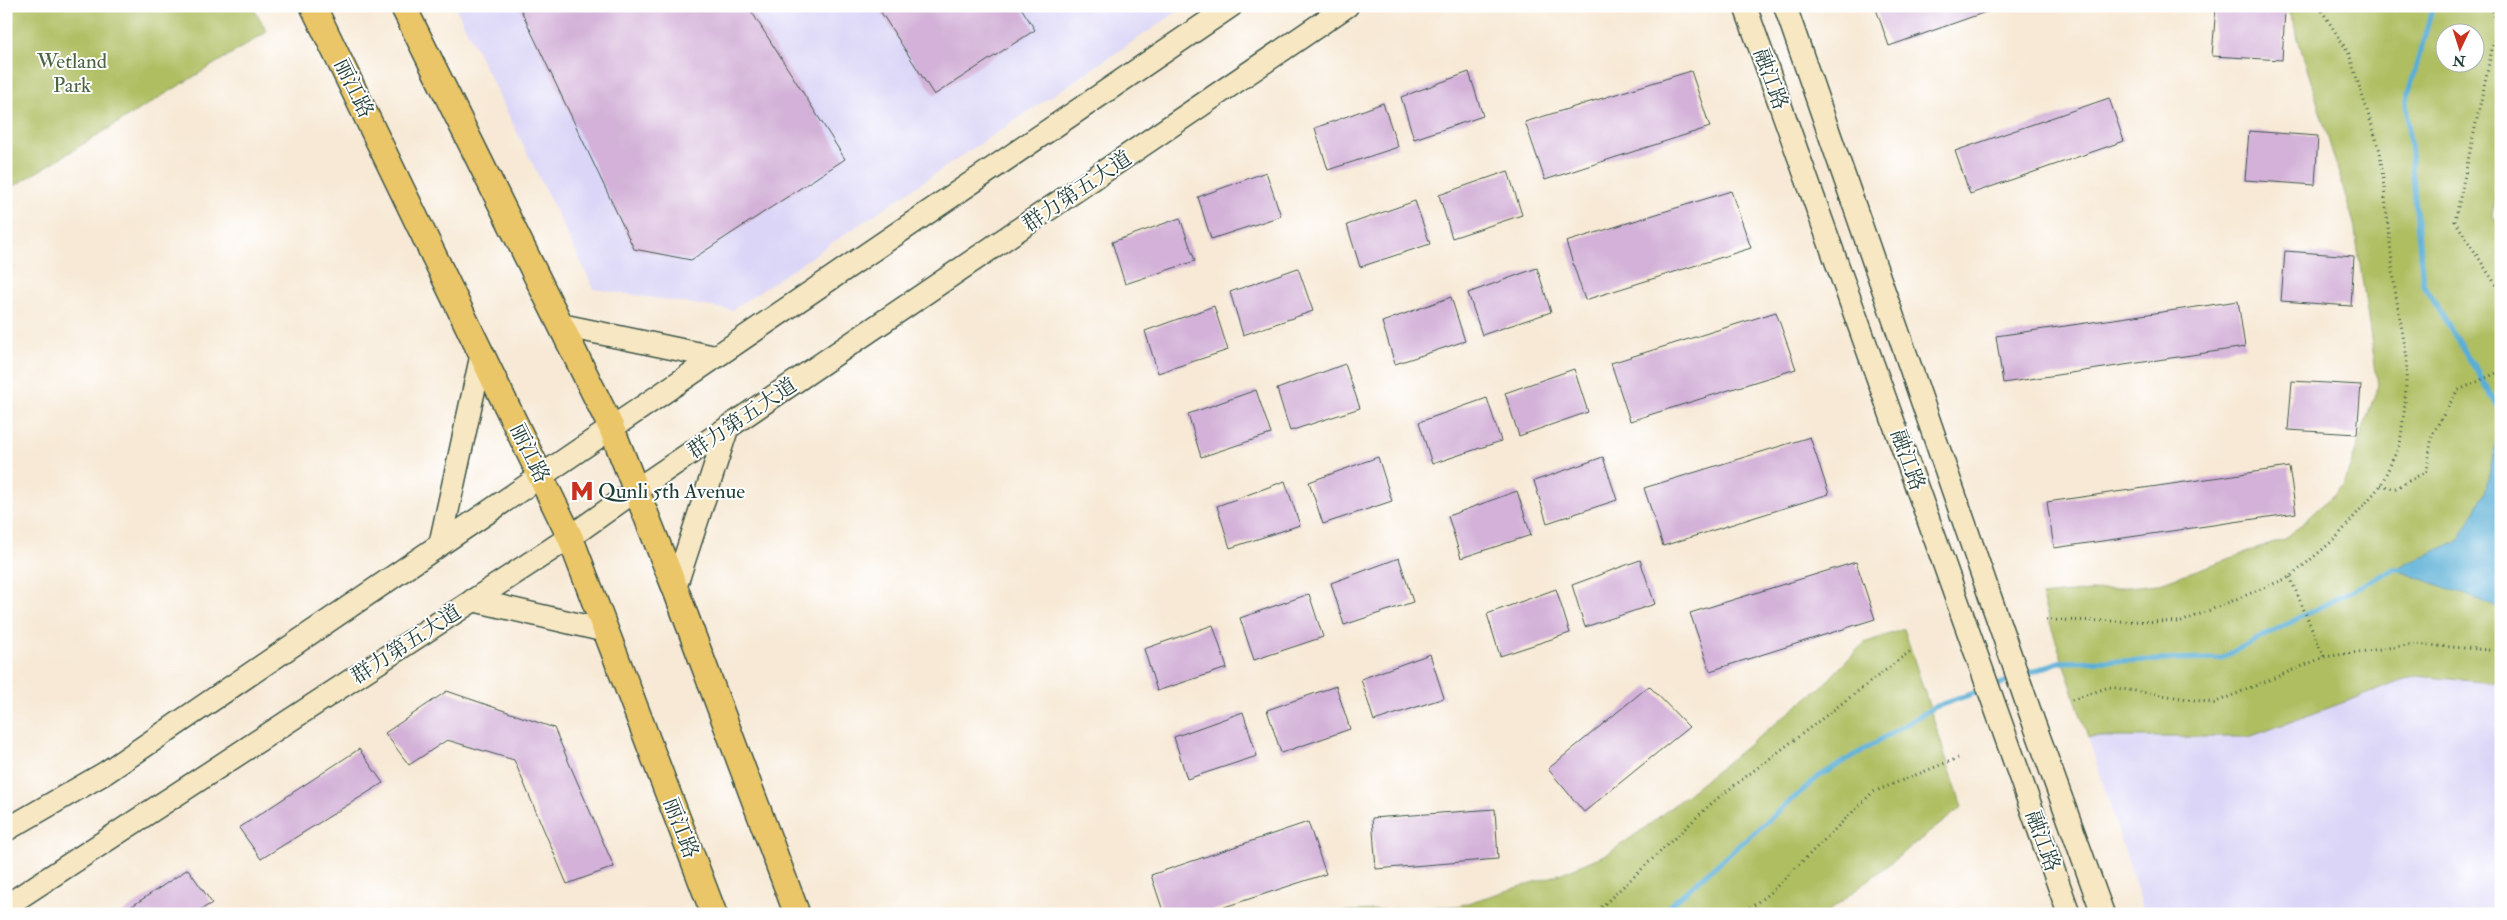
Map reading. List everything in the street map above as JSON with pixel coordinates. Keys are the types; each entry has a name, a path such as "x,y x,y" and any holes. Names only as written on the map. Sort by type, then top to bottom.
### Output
{"main road":[{"name":"丽江路","path":"313,6 570,538 714,914"},
{"path":"403,6 611,427 675,588 797,914"},
{"path":"6,830 105,772 1231,6"},
{"name":"群力第五大道","path":"6,906 570,538 636,490 1348,6"},
{"name":"融江路","path":"1745,6 2069,914"},
{"name":"融江路","path":"1785,6 2102,914"},
{"path":"561,325 715,357"},
{"path":"440,545 482,353"},
{"path":"675,588 726,429"},
{"path":"473,600 606,631"}],"path":[{"path":"2046,620 2181,622 2290,577 2336,538 2381,485 2400,444 2406,404 2407,358 2395,290 2380,151 2349,54 2319,6"},
{"path":"2492,6 2497,26 2455,221 2501,293"},
{"path":"2381,485 2394,489 2427,471 2432,435 2457,391 2501,371"},
{"path":"2290,577 2324,657"},
{"path":"2072,700 2109,687 2214,703 2324,657 2415,644 2501,651"},
{"path":"1594,914 1714,801 1912,650"},
{"path":"1742,914 1771,892 1873,792 1958,758"}],"shaded area":[{"path":"455,6 1186,6 732,310 594,289"},
{"path":"2416,676 2494,683 2501,687 2501,914 2145,914 2088,737 2249,737"}],"green space":[{"name":"Wetland Park","path":"6,6 252,6 267,32 6,191"},
{"path":"2285,6 2501,6 2501,149 2493,216 2501,229 2501,687 2494,683 2416,676 2249,737 2088,737 2041,596 2157,584 2285,539 2344,485 2378,385 2354,224 2293,22"},
{"path":"1904,629 1962,807 1825,914 1296,914 1458,906 1557,875 1609,853 1645,828 1820,688 1864,643"}],"water":[{"path":"2501,417 2501,610 2480,600 2394,569 2458,541 2485,493"}],"building":[{"path":"519,6 748,6 845,159 691,260 634,249"},
{"path":"877,6 1020,6 1035,30 934,95"},
{"path":"1875,6 2000,6 2000,7 1889,46"},
{"path":"2216,6 2285,11 2282,60 2212,56"},
{"path":"1691,71 1710,127 1545,180 1525,122"},
{"path":"1469,72 1483,116 1414,139 1401,97"},
{"path":"2109,98 2124,141 1970,194 1955,151"},
{"path":"1383,103 1398,147 1328,170 1315,128"},
{"path":"2249,131 2318,136 2315,185 2245,180"},
{"path":"1508,171 1522,215 1452,238 1439,195"},
{"path":"1266,172 1281,216 1211,239 1198,197"},
{"path":"1731,191 1751,248 1585,300 1566,242"},
{"path":"1415,201 1430,244 1360,267 1347,225"},
{"path":"1180,218 1195,261 1125,284 1112,242"},
{"path":"2285,251 2354,256 2351,306 2281,301"},
{"path":"1298,268 1313,311 1243,335 1230,292"},
{"path":"1537,268 1551,312 1482,335 1468,293"},
{"path":"1451,297 1465,341 1395,364 1382,322"},
{"path":"2238,301 2245,347 2003,383 1996,336"},
{"path":"1214,306 1228,350 1158,373 1145,331"},
{"path":"1776,312 1796,369 1630,421 1611,363"},
{"path":"1345,364 1360,408 1290,431 1277,389"},
{"path":"1574,369 1588,412 1519,436 1505,393"},
{"path":"2292,381 2361,385 2357,434 2288,430"},
{"path":"1256,390 1271,434 1201,457 1188,414"},
{"path":"1487,398 1501,441 1432,464 1419,422"},
{"path":"1810,437 1829,494 1663,546 1644,488"},
{"path":"1378,457 1392,501 1323,524 1309,482"},
{"path":"1603,457 1617,500 1547,523 1534,481"},
{"path":"2289,467 2296,513 2054,548 2047,502"},
{"path":"1285,481 1300,525 1230,548 1217,506"},
{"path":"1517,491 1531,535 1461,558 1448,516"},
{"path":"1399,558 1413,602 1344,625 1331,583"},
{"path":"1640,560 1655,604 1585,627 1572,585"},
{"path":"1856,562 1875,619 1710,671 1690,613"},
{"path":"1556,589 1570,633 1500,656 1487,614"},
{"path":"1309,594 1323,637 1254,660 1240,618"},
{"path":"1213,625 1227,668 1157,691 1144,649"},
{"path":"1430,654 1444,698 1374,721 1361,679"},
{"path":"1336,686 1350,729 1281,753 1267,710"},
{"path":"1649,686 1689,727 1584,812 1548,769"},
{"path":"447,691 554,728 614,867 567,884 514,760 447,740 409,765 385,733"},
{"path":"1243,712 1257,756 1187,779 1174,737"},
{"path":"359,749 383,783 261,859 239,828"},
{"path":"1495,809 1498,859 1376,869 1372,818"},
{"path":"1308,822 1326,874 1203,914 1164,914 1151,875"},
{"path":"188,869 212,903 194,914 120,914"}],"waterway":[{"path":"2433,6 2406,102 2423,283 2501,411"},
{"path":"2023,675 2059,662 2219,659 2394,569 2399,569"},
{"path":"1992,687 2014,679"},
{"path":"1660,914 1818,777 1935,707 1983,690"}],"place":[{"name":"Qunli 5th Avenue","path":"582,491"}]}
